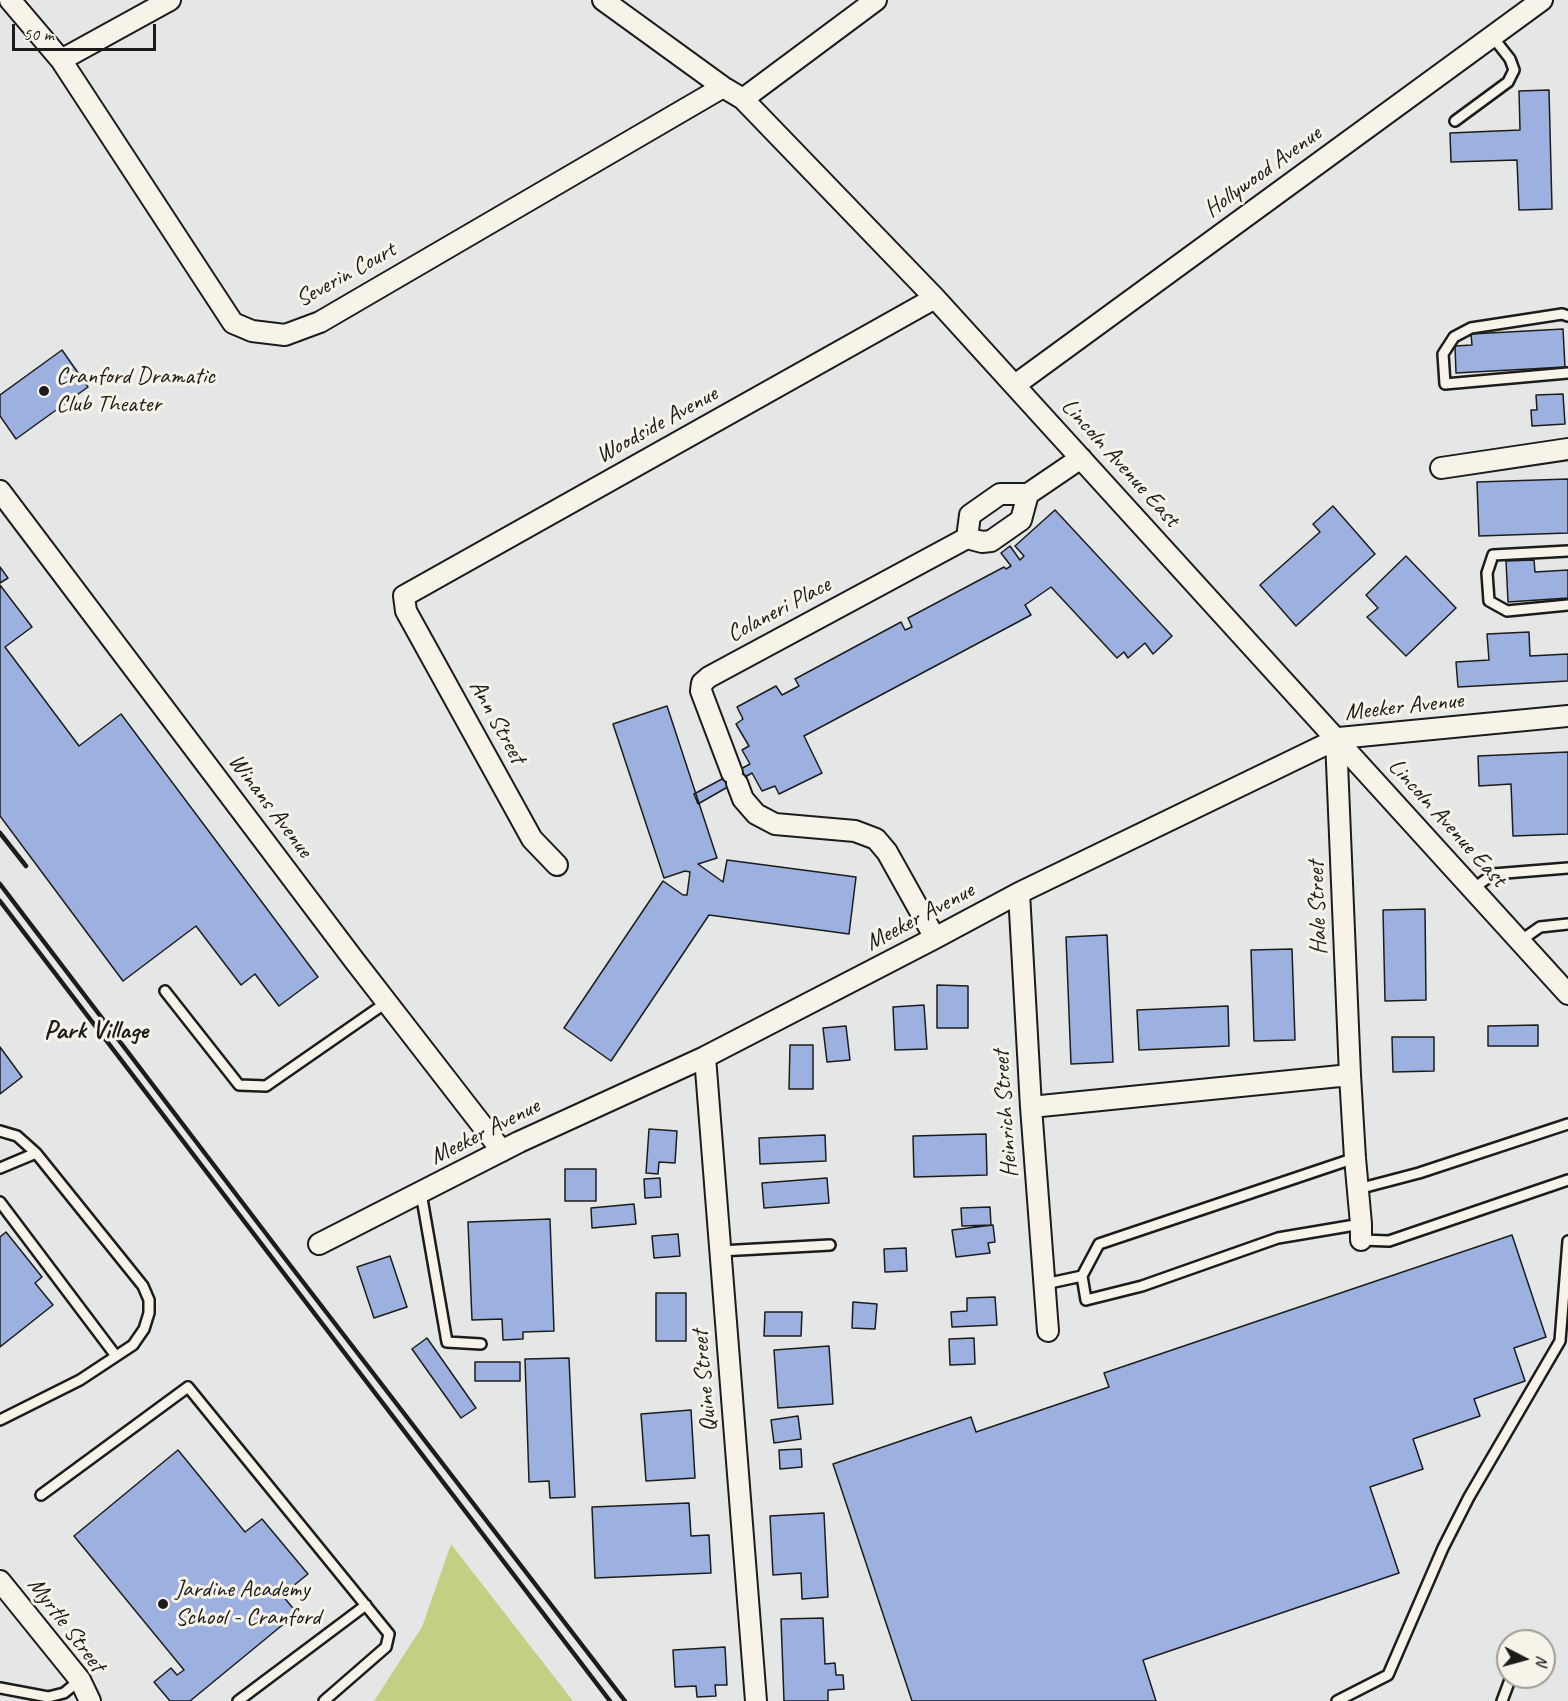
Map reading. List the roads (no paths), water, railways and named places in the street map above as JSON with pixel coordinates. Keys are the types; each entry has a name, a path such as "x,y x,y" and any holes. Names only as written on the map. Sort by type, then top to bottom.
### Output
{"street":[{"name":"Severin Court","path":"10,0 62,60 233,323 252,331 285,335 320,322 723,87"},
{"path":"62,60 170,0"},
{"name":"Lincoln Avenue East","path":"603,0 742,99 935,298 1568,994"},
{"path":"742,99 876,0"},
{"name":"Hollywood Avenue","path":"1015,385 1542,0"},
{"name":"Woodside Avenue","path":"404,596 935,298"},
{"path":"1441,468 1568,449"},
{"path":"967,538 970,515 1000,494 1028,494 1081,458"},
{"name":"Winans Avenue","path":"0,491 502,1150"},
{"name":"Colaneri Place","path":"935,938 886,852 876,839 855,831 776,824 756,814 743,799 701,691 702,683 709,676 967,538 982,542 991,541 1021,520 1028,494"},
{"name":"Ann Street","path":"404,596 406,610 532,839 557,865"},
{"name":"Meeker Avenue","path":"319,1244 502,1150 705,1057 935,938 1018,892 1336,739 1568,716"},
{"name":"Hale Street","path":"1336,739 1350,1075 1361,1232"},
{"name":"Heinrich Street","path":"1018,892 1030,1107 1048,1331"},
{"name":"Quine Street","path":"705,1057 756,1701"},
{"path":"1030,1107 1350,1075"},
{"name":"Myrtle Street","path":"0,1581 85,1690"}],"lane":[{"path":"1455,121 1508,82 1514,70 1510,59 1492,36"},
{"path":"1568,316 1562,314 1470,328 1454,338 1443,354 1445,384 1568,373"},
{"path":"1568,551 1492,555 1487,573 1489,601 1507,611 1568,605"},
{"path":"1473,889 1493,874 1568,868"},
{"path":"1520,941 1540,927 1568,924"},
{"path":"165,992 239,1085 266,1086 387,1002"},
{"path":"1358,1189 1419,1173 1568,1125"},
{"path":"0,1131 16,1136 36,1154 143,1286 149,1300 149,1313 144,1329 133,1345 80,1380 0,1419"},
{"path":"0,1167 36,1154"},
{"path":"1355,1158 1099,1244 1082,1276 1086,1300 1143,1286 1278,1238 1361,1232 1389,1241 1568,1180"},
{"path":"421,1193 447,1342 481,1344"},
{"path":"0,1202 116,1356"},
{"path":"1337,1701 1388,1675 1443,1548 1469,1497 1560,1341 1568,1241"},
{"path":"720,1251 830,1245"},
{"path":"1045,1284 1082,1276"},
{"path":"41,1495 188,1387 389,1634 386,1647 324,1701"},
{"path":"238,1701 366,1605"},
{"path":"0,1688 48,1697 85,1690 102,1701"}],"railway":[{"path":"0,833 26,866"},
{"path":"0,884 625,1701"},
{"path":"0,901 610,1701"}],"place":[{"name":"Cranford Dramatic Club Theater","path":"44,391"},
{"name":"Jardine Academy School - Cranford","path":"163,1604"}],"district":[{"name":"Park Village","path":"96,1031"}]}
